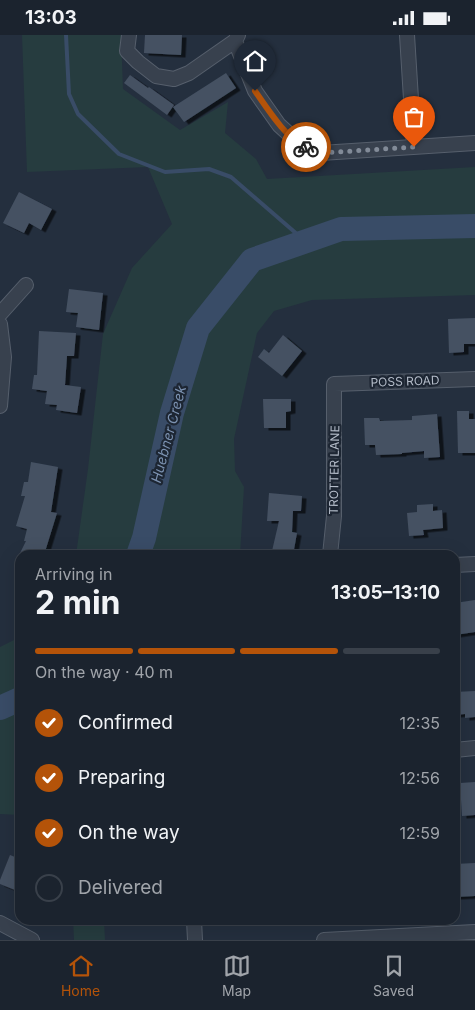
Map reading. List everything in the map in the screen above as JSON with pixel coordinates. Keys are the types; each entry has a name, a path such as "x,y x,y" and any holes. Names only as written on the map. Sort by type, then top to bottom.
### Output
{"street":[{"path":"129,35 128,51 138,62 156,76 174,79 189,73 236,38 255,91 279,125 300,145 321,153 475,143"},
{"path":"408,35 414,147"},
{"path":"0,314 26,285"},
{"path":"0,324 4,357 0,406"},
{"name":"POSS ROAD","path":"334,384 475,379"},
{"name":"TROTTER LANE","path":"331,550 334,516 334,384"},
{"path":"460,565 475,564"},
{"path":"460,749 475,748"},
{"path":"0,923 32,940"},
{"path":"194,925 195,940"},
{"path":"324,940 475,932"}],"green space":[{"path":"22,35 121,35 123,89 180,130 228,102 225,133 256,159 267,179 475,167 475,295 312,300 274,311 257,333 234,439 235,471 244,487 240,550 77,550 103,334 132,268 172,224 148,167 27,172"},
{"path":"15,640 15,815 0,814 0,647"},
{"path":"73,925 104,925 105,940 74,940"}],"building":[{"path":"145,35 182,35 181,55 144,53"},
{"path":"226,73 236,88 184,122 173,107"},
{"path":"130,75 174,105 167,115 124,83"},
{"path":"19,192 52,209 41,230 29,223 24,233 3,223"},
{"path":"69,289 103,293 99,330 76,327 78,313 66,312"},
{"path":"475,318 475,344 464,344 464,352 449,353 448,319"},
{"path":"39,331 76,333 74,356 67,356 65,385 81,387 77,413 56,410 57,405 45,404 47,391 32,389 34,375 37,375"},
{"path":"283,335 302,351 282,376 258,357 264,349 269,353"},
{"path":"263,399 291,399 291,411 286,412 286,428 264,428"},
{"path":"457,411 469,411 469,419 475,419 475,453 458,453"},
{"path":"437,414 440,457 424,458 424,451 376,455 375,445 365,445 364,418 379,418 380,421 412,420 412,416"},
{"path":"31,462 58,467 51,512 57,513 46,550 22,550 26,541 24,541 27,529 16,526 25,496 21,496 24,482 28,482"},
{"path":"269,493 302,496 301,511 293,511 292,532 297,533 294,550 272,550 279,521 267,521"},
{"path":"433,504 433,511 442,510 443,528 423,530 424,535 409,536 407,513 417,512 417,505"},
{"path":"475,600 475,632 460,634 460,602"},
{"path":"475,691 475,717 465,718 465,714 460,714 460,692"},
{"path":"475,782 475,815 462,816 460,783"},
{"path":"10,855 15,857 15,890 0,884"},
{"path":"475,863 475,896 460,897 460,864"}],"waterway":[{"path":"66,35 69,94 78,114 119,154 165,172 209,169 231,177 305,241"},
{"name":"Huebner Creek","path":"140,550 172,413 198,328 252,260 341,229 475,226"},
{"name":"Huebner Creek","path":"0,708 15,701"}],"way so far":[{"path":"306,147 321,153 414,147"}],"route":[{"path":"255,91 279,125 300,145 306,147"}]}
